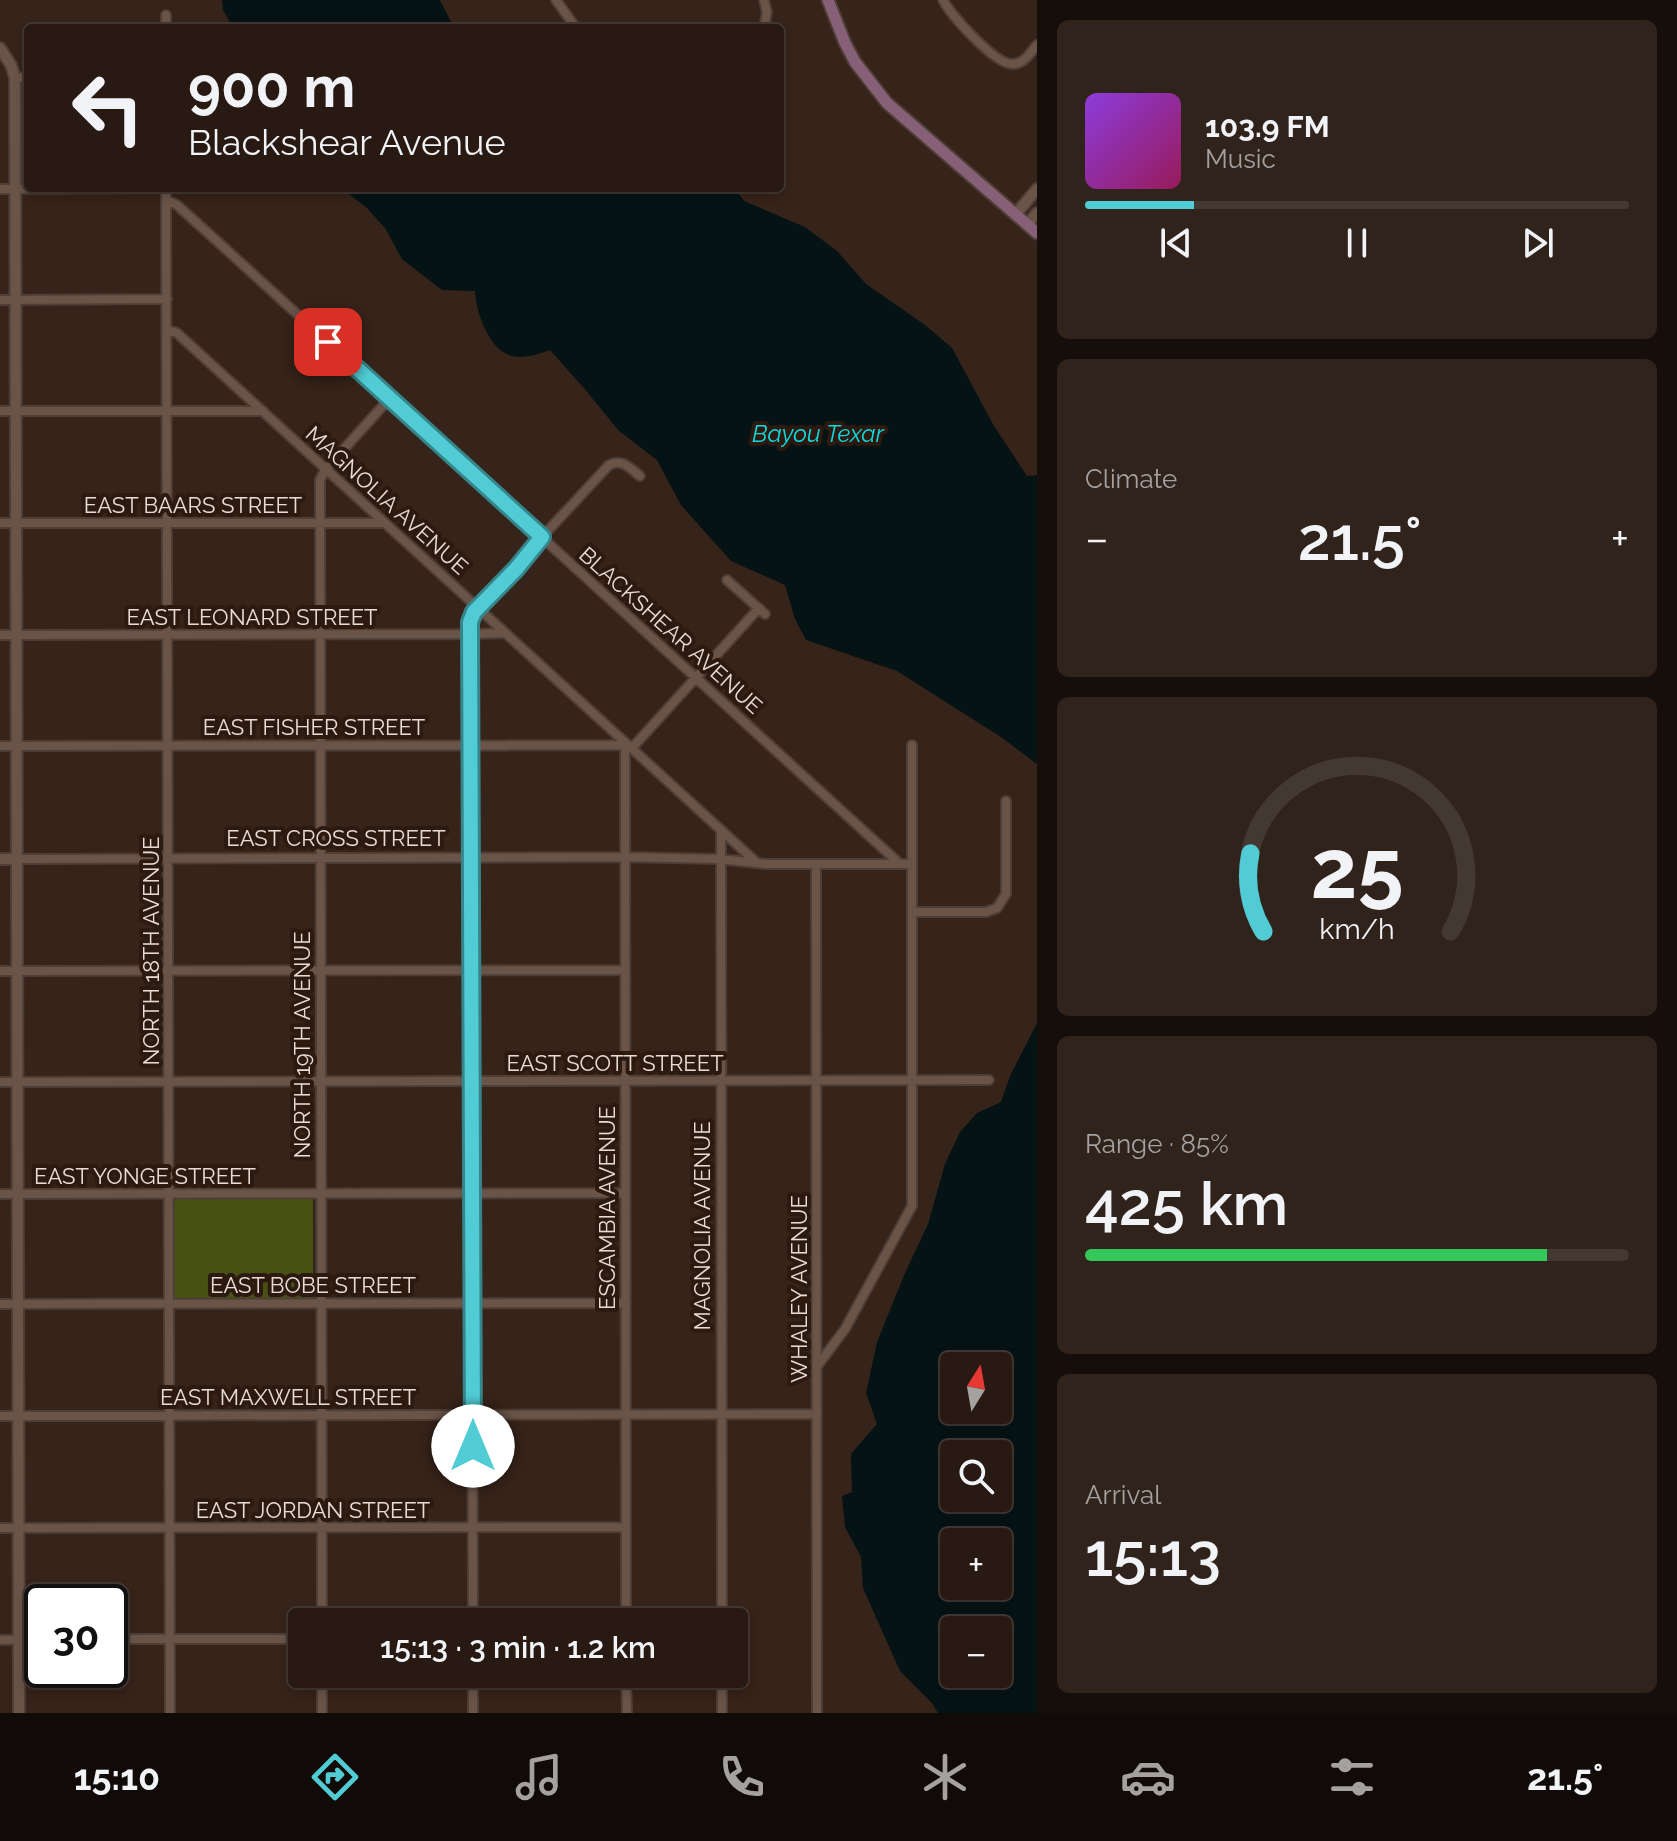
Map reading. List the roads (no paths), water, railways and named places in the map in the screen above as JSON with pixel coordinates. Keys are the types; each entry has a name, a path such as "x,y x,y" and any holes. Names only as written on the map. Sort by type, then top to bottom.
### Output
{"main road":[{"path":"828,0 845,43 873,88 1037,233"}],"street":[{"path":"556,0 573,24"},
{"path":"764,0 767,12 765,24"},
{"path":"943,0 963,27 1002,61 1018,63 1037,45"},
{"path":"166,15 166,24"},
{"path":"0,48 15,78 19,1713"},
{"path":"15,78 24,77"},
{"path":"0,189 24,189"},
{"path":"1015,215 1037,189"},
{"name":"NORTH 18TH AVENUE","path":"166,192 170,1713"},
{"name":"BLACKSHEAR AVENUE","path":"166,200 177,205 900,864"},
{"path":"1027,225 1037,213"},
{"path":"0,300 167,299"},
{"name":"MAGNOLIA AVENUE","path":"167,330 177,333 754,860 765,864"},
{"path":"326,469 390,398"},
{"path":"0,411 263,411"},
{"path":"473,1608 472,617 609,465 621,462 640,476"},
{"name":"NORTH 19TH AVENUE","path":"322,1608 319,523 320,480 326,469"},
{"name":"EAST BAARS STREET","path":"0,523 385,523"},
{"path":"628,746 762,611 727,580"},
{"name":"EAST LEONARD STREET","path":"0,635 505,633"},
{"path":"817,1366 845,1329 912,1206 912,745"},
{"name":"EAST FISHER STREET","path":"0,746 628,746"},
{"name":"ESCAMBIA AVENUE","path":"626,1608 625,857 628,746"},
{"path":"912,912 986,912 1001,905 1006,889 1006,801"},
{"name":"MAGNOLIA AVENUE","path":"721,830 722,1608"},
{"name":"EAST CROSS STREET","path":"0,859 625,857 720,859 765,864 912,864"},
{"name":"WHALEY AVENUE","path":"816,865 817,1713"},
{"path":"0,971 625,970"},
{"name":"EAST SCOTT STREET","path":"0,1082 989,1080"},
{"name":"EAST YONGE STREET","path":"0,1194 625,1193"},
{"name":"EAST BOBE STREET","path":"0,1304 626,1303"},
{"name":"EAST MAXWELL STREET","path":"0,1416 817,1414"},
{"name":"EAST JORDAN STREET","path":"0,1528 626,1527"},
{"path":"128,1639 288,1639"},
{"path":"0,1640 24,1640"},
{"path":"322,1688 322,1713"},
{"path":"473,1688 473,1713"},
{"path":"626,1688 627,1713"},
{"path":"722,1688 722,1713"}],"water":[{"path":"222,0 440,0 452,24 231,24 223,10"},
{"name":"Bayou Texar","path":"346,192 738,192 744,201 805,227 837,251 866,284 952,348 994,426 1027,476 1037,475 1037,764 1001,737 897,671 806,640 795,619 785,585 731,561 681,505 657,460 619,431 550,350 522,357 504,353 485,330 475,291 442,290 402,259 385,228 367,208"},
{"path":"1037,1023 1037,1713 938,1713 900,1671 863,1588 861,1557 845,1527 842,1496 852,1492 851,1454 877,1424 866,1393 877,1342 928,1224 945,1164 960,1132 977,1113 1001,1102 1010,1076"}]}
